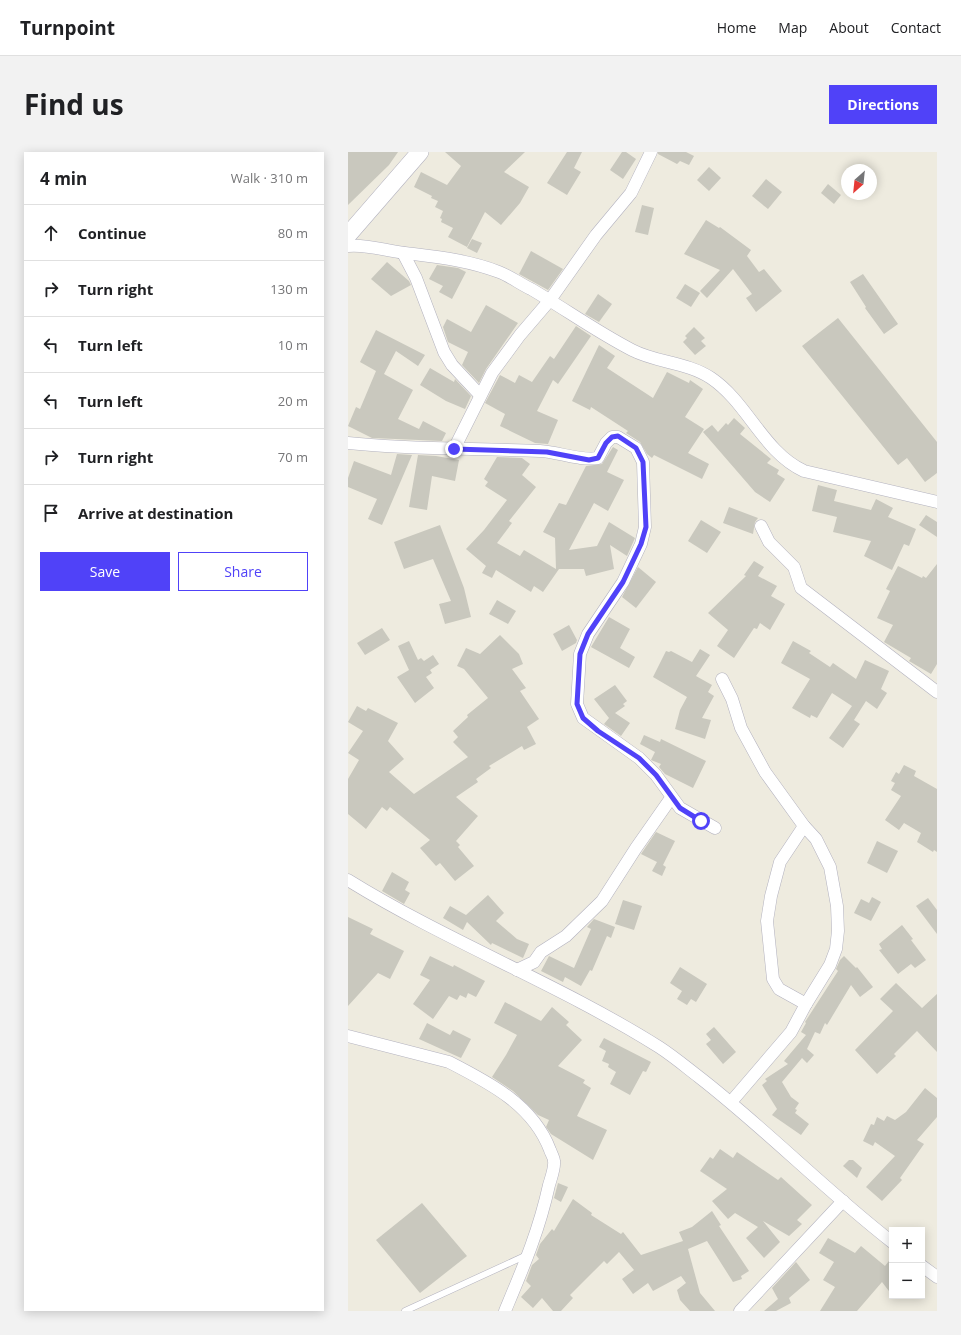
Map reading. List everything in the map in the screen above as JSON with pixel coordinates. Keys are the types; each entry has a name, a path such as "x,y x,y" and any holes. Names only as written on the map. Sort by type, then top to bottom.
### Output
{"street":[{"path":"348,235 420,152"},
{"path":"454,449 480,395 505,354 532,319 550,300 596,235 631,192 651,152"},
{"path":"348,246 361,245 402,253 447,257 501,272 633,351 687,366 711,378 741,407 777,452 798,468 804,471 937,502"},
{"path":"402,253 416,278 444,352 452,365 480,395"},
{"path":"348,443 387,447 547,452 589,460 598,458 606,443 612,437 618,436 636,448 643,462 646,509 644,536 616,594 588,634 580,654 577,704 583,718 598,731 639,758 656,775 671,798 680,808 715,828"},
{"path":"761,526 769,542 794,567 801,588 937,692"},
{"path":"722,679 732,699 741,728 765,772 804,826 816,839 830,867 837,906 838,931 836,950 830,965 806,1004 792,1032 731,1102"},
{"path":"517,970 534,962 541,952 566,936 602,901 636,848 671,798"},
{"path":"804,826 780,862 771,896 768,921 773,979 778,989 806,1004"},
{"path":"348,880 388,904 585,1005 660,1048 731,1102 842,1201 889,1240"},
{"path":"348,1036 449,1062 479,1077 512,1099 532,1118 544,1134 555,1162 536,1236 504,1311"},
{"path":"740,1311 842,1201"},
{"path":"925,1268 937,1277"}],"lane":[{"path":"405,1311 529,1254"}],"building":[{"path":"348,152 398,152 389,165 348,205"},
{"path":"445,152 525,152 504,172 529,187 520,203 501,225 485,212 467,247 448,237 453,228 441,222 442,219 440,218 443,211 435,207 438,201 431,198 432,196 414,187 421,172 447,185 461,166"},
{"path":"567,152 582,152 574,168 581,172 567,195 547,183"},
{"path":"622,152 626,152 636,159 623,179 610,170"},
{"path":"658,152 686,152 694,156 689,165 680,161 677,164 658,154"},
{"path":"709,167 721,178 709,191 697,180"},
{"path":"766,179 782,192 768,209 752,196"},
{"path":"828,184 841,195 834,204 821,193"},
{"path":"642,205 654,208 648,235 635,232"},
{"path":"706,220 719,228 720,227 751,250 747,256 759,272 764,269 782,291 756,312 746,298 752,294 733,269 707,298 700,291 720,270 684,254"},
{"path":"472,239 482,243 477,253 467,248"},
{"path":"531,251 563,269 548,290 519,274"},
{"path":"387,262 409,281 411,285 391,296 371,279"},
{"path":"437,265 458,268 466,272 452,299 439,292 443,286 429,279"},
{"path":"863,274 898,324 884,334 865,308 866,307 850,282"},
{"path":"685,284 700,293 691,307 676,298"},
{"path":"598,294 612,304 599,322 585,314"},
{"path":"486,305 518,323 486,369 479,383 462,365 468,352 448,342 443,327 447,319 471,332"},
{"path":"838,318 937,442 937,473 925,482 907,458 898,465 802,346"},
{"path":"576,326 591,336 558,384 553,380 537,411 558,420 548,444 535,443 500,426 505,414 485,403 500,375 515,383 519,375 532,382 550,356 554,359"},
{"path":"694,327 705,338 701,341 706,346 695,355 683,342 687,338 685,336"},
{"path":"376,330 425,355 418,366 396,351 384,374 413,390 398,419 419,429 423,421 446,433 442,441 372,438 348,426 356,407 360,409 376,371 360,362"},
{"path":"599,345 615,356 607,368 653,398 667,372 689,383 690,380 703,389 685,417 704,429 688,453 709,464 702,479 654,455 652,458 647,454 640,442 626,433 628,431 591,407 590,410 572,401"},
{"path":"430,368 454,382 455,379 471,396 465,409 446,401 420,385"},
{"path":"734,418 745,428 740,434 771,459 767,463 779,470 777,474 785,479 770,502 755,492 703,432 712,425 718,432 726,423 728,425"},
{"path":"613,447 618,450 607,472 624,480 608,511 594,503 569,550 597,546 609,522 635,538 627,556 610,545 614,569 586,576 584,569 559,569 543,592 534,586 531,592 496,570 492,578 482,573 486,566 466,549 484,530 507,500 485,486 488,482 484,479 497,457 522,458 530,464 522,475 536,487 509,521 512,523 497,543 520,556 524,550 556,569 555,538 543,532 559,503 566,505 586,466 602,464"},
{"path":"397,454 412,455 382,525 368,519 377,499 348,487 348,478 354,461 391,475"},
{"path":"418,455 459,460 455,481 432,476 427,510 409,507"},
{"path":"818,485 837,490 834,501 871,510 876,499 893,508 888,517 916,529 909,546 904,544 892,570 864,556 871,541 833,532 837,517 812,511"},
{"path":"729,507 758,518 755,522 753,534 723,523"},
{"path":"926,515 937,522 937,537 919,525"},
{"path":"701,520 721,532 707,553 688,541"},
{"path":"440,525 464,588 471,617 445,624 439,604 451,601 433,559 404,569 394,542"},
{"path":"754,561 764,567 758,576 777,586 771,596 785,604 770,630 760,623 757,629 754,628 734,658 717,646 728,630 708,613 746,576 744,575"},
{"path":"937,564 937,664 931,674 909,661 911,658 884,642 893,625 877,618 890,591 886,589 898,566 922,578 923,576 926,578"},
{"path":"638,567 656,582 636,608 622,597"},
{"path":"497,600 516,611 508,624 489,614"},
{"path":"609,617 630,629 620,648 635,657 629,668 591,647"},
{"path":"569,625 577,640 576,643 562,651 553,634"},
{"path":"382,628 390,640 365,655 357,643"},
{"path":"500,635 519,654 523,664 512,669 526,688 520,691 539,719 527,727 536,744 524,750 522,746 489,766 491,768 476,779 478,782 456,797 478,816 456,841 460,845 458,847 474,866 455,881 440,863 436,866 420,848 430,840 390,807 387,811 382,807 366,829 348,814 348,779 359,760 348,753 363,731 348,722 357,706 366,711 368,708 398,723 388,741 404,759 389,772 414,794 468,757 453,742 458,737 453,731 468,717 467,715 488,698 464,669 457,666 466,648 480,654"},
{"path":"409,641 418,660 421,658 424,661 433,655 439,664 430,670 432,673 426,677 434,688 415,703 397,677 409,670 398,646"},
{"path":"793,641 811,651 809,653 830,667 833,663 856,679 865,660 889,671 881,689 887,693 877,709 866,701 854,720 860,724 843,748 829,738 852,706 832,693 817,718 811,715 810,718 792,708 810,679 781,663"},
{"path":"700,649 710,655 696,676 712,685 708,692 714,696 702,718 711,720 705,739 675,729 680,710 687,697 653,677 666,651 671,651 692,662"},
{"path":"615,685 627,701 623,704 625,706 615,713 630,723 621,736 604,724 609,718 594,699"},
{"path":"644,735 660,742 661,739 706,761 693,788 665,774 659,767 661,764 651,760 655,752 640,744"},
{"path":"904,765 916,771 914,776 937,789 937,852 934,850 933,852 917,842 921,833 904,823 899,830 885,820 901,796 891,790 895,783 891,781 896,772 899,774"},
{"path":"656,832 675,841 663,865 666,867 662,876 652,871 657,862 641,854"},
{"path":"877,841 898,851 887,873 867,863"},
{"path":"392,872 409,882 405,890 410,893 404,904 382,891"},
{"path":"488,895 504,913 496,921 517,939 529,944 523,958 492,943 491,945 467,922 463,930 443,918 450,906 466,915"},
{"path":"872,897 881,902 871,921 854,913 861,899 869,903"},
{"path":"928,898 937,910 937,934 916,906"},
{"path":"623,900 642,906 634,930 615,924"},
{"path":"348,917 373,929 370,934 404,951 390,979 378,973 348,1006"},
{"path":"594,919 615,927 611,938 607,936 592,971 590,970 581,986 565,977 563,982 541,971 549,956 574,968 591,929 587,927"},
{"path":"902,925 926,960 915,968 911,964 898,974 879,950 882,949 879,944"},
{"path":"430,956 453,967 454,965 485,981 476,997 468,993 466,998 460,995 457,1000 449,996 433,1019 413,1004 430,980 420,975"},
{"path":"844,956 856,968 857,967 873,987 860,997 851,985 827,1025 825,1023 820,1034 815,1032 807,1049 814,1055 807,1063 802,1058 782,1082 791,1097 799,1103 795,1109 797,1110 795,1113 809,1124 801,1135 772,1115 777,1109 762,1085 767,1081 765,1079 788,1064 784,1061 806,1035 801,1032 806,1023 805,1022 838,971 836,969 840,960"},
{"path":"680,967 707,984 696,1002 691,999 687,1005 677,999 682,991 670,983"},
{"path":"896,983 922,1008 937,994 937,1052 917,1031 894,1054 896,1056 877,1074 855,1050 893,1011 880,999"},
{"path":"505,1002 541,1021 552,1007 569,1022 566,1025 582,1040 558,1066 585,1080 583,1083 591,1088 577,1116 607,1130 593,1160 551,1134 546,1127 549,1120 538,1115 513,1091 492,1077 517,1035 494,1023"},
{"path":"427,1023 450,1035 453,1030 471,1039 461,1058 419,1039"},
{"path":"714,1027 736,1052 723,1064 706,1044 711,1040 706,1034"},
{"path":"604,1038 651,1062 646,1072 643,1071 630,1095 610,1084 616,1072 608,1067 609,1064 602,1061 606,1051 599,1047"},
{"path":"925,1088 937,1098 937,1117 917,1140 924,1144 900,1178 902,1180 882,1201 866,1187 895,1156 875,1142 873,1146 863,1141 871,1124 874,1125 877,1117 884,1121 887,1116 895,1120 906,1112"},
{"path":"720,1149 733,1158 737,1152 778,1180 781,1177 812,1205 797,1220 802,1224 789,1236 763,1221 780,1242 764,1258 746,1238 758,1227 735,1213 728,1219 712,1201 727,1189 700,1171 710,1157 713,1159"},
{"path":"849,1160 853,1160 862,1168 857,1178 843,1166"},
{"path":"558,1183 568,1187 561,1202 554,1198"},
{"path":"573,1199 592,1213 591,1215 621,1234 623,1232 641,1255 683,1241 679,1232 692,1227 712,1211 721,1225 719,1226 749,1271 741,1276 742,1279 733,1282 707,1241 688,1249 700,1293 715,1311 690,1311 680,1300 677,1290 686,1283 681,1276 653,1291 648,1283 633,1294 622,1279 634,1270 619,1252 607,1264 604,1261 570,1295 573,1298 561,1311 553,1311 542,1298 533,1308 521,1297 531,1286 526,1281 532,1265 539,1259 536,1255 540,1244 552,1229 554,1231"},
{"path":"422,1203 467,1256 420,1293 376,1240"},
{"path":"828,1238 855,1253 861,1246 885,1266 889,1261 889,1291 882,1282 857,1311 820,1311 835,1287 823,1280 834,1262 819,1253"},
{"path":"796,1262 810,1280 789,1298 791,1303 776,1311 764,1311 778,1299 772,1288"}],"route":[{"path":"454,449 547,452 589,460 598,458 609,439 618,436 636,448 643,462 646,509 646,527 644,536 616,594 588,634 580,654 577,704 583,718 598,731 639,758 656,775 671,798 680,808 701,821"}]}
